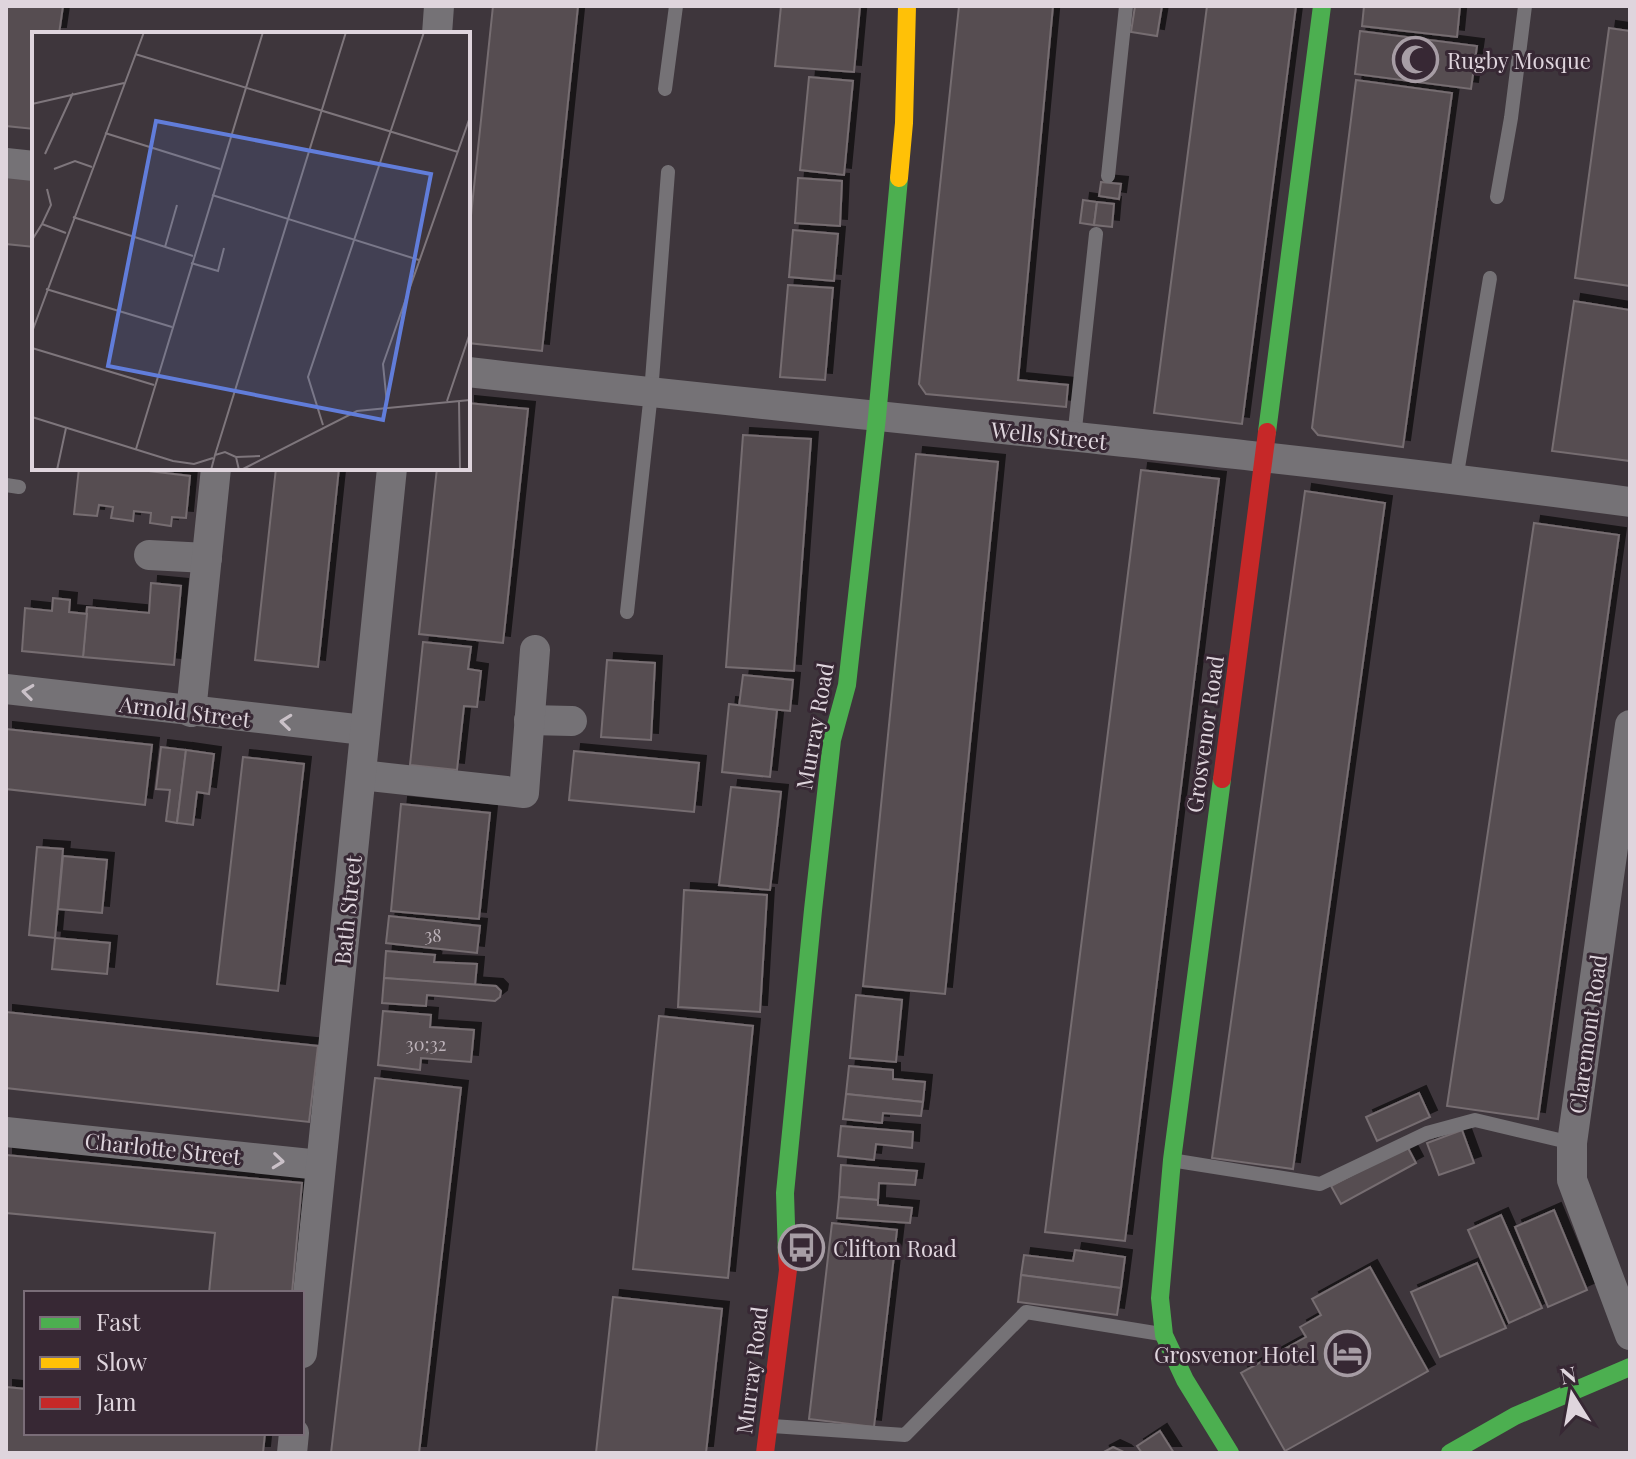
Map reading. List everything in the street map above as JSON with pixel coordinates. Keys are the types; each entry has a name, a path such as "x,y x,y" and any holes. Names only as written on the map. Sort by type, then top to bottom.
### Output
{"street":[{"path":"437,32 439,6"},
{"name":"Murray Road","path":"765,1453 788,1270 785,1193 815,894 832,740 847,685 877,417 904,123 907,6"},
{"name":"Grosvenor Road","path":"1230,1453 1185,1380 1164,1335 1160,1298 1172,1160 1322,6"},
{"path":"6,163 32,166"},
{"name":"Wells Street","path":"470,372 1265,456 1630,502"},
{"path":"191,712 216,470"},
{"name":"Bath Street","path":"304,1332 392,470"},
{"path":"149,555 207,558"},
{"path":"361,775 524,793 535,650"},
{"name":"Arnold Street","path":"6,689 364,730"},
{"path":"529,720 572,721"},
{"name":"Claremont Road","path":"1630,725 1572,1143 1572,1180 1630,1335"},
{"name":"Charlotte Street","path":"6,1132 320,1165"},
{"path":"1450,1453 1476,1435 1546,1400 1630,1367"}],"lane":[{"path":"665,89 676,6"},
{"path":"1108,176 1126,6"},
{"path":"1497,197 1525,6"},
{"path":"627,612 651,393 668,172"},
{"path":"1074,438 1096,234"},
{"path":"1456,479 1490,278"},
{"path":"1172,1160 1320,1184 1427,1133 1475,1120 1572,1143"},
{"path":"768,1426 905,1435 1026,1312 1164,1335"}],"building":[{"path":"6,6 63,6 59,32 32,32 32,129 6,126"},
{"path":"493,6 578,6 542,351 470,343 470,225"},
{"path":"781,6 860,6 854,72 775,66"},
{"path":"959,6 1053,6 1018,380 1068,385 1066,407 926,394 919,384"},
{"path":"1135,6 1162,6 1157,36 1131,32"},
{"path":"1207,6 1296,6 1242,424 1154,413"},
{"path":"1364,6 1460,6 1457,37 1362,26"},
{"path":"1609,28 1630,31 1630,286 1575,278"},
{"name":"Rugby Mosque","path":"1360,31 1477,46 1471,89 1355,74"},
{"path":"809,77 853,81 844,175 800,170"},
{"path":"1356,80 1452,93 1403,447 1318,435 1312,428"},
{"path":"6,170 32,173 32,247 6,244"},
{"path":"798,178 842,181 840,226 795,223"},
{"path":"1101,182 1121,184 1119,199 1099,196"},
{"path":"1083,200 1097,202 1094,225 1080,223"},
{"path":"1097,202 1114,204 1112,227 1094,225"},
{"path":"793,230 838,234 834,281 789,277"},
{"path":"788,285 833,288 825,380 780,377"},
{"path":"1574,301 1630,310 1630,461 1552,451"},
{"path":"470,403 528,409 503,643 419,634 437,470 470,470"},
{"path":"743,435 811,439 794,671 726,667"},
{"path":"916,454 998,462 945,994 863,986"},
{"path":"79,470 140,470 190,476 186,518 172,517 171,526 150,523 151,513 134,511 133,521 111,518 113,507 99,505 97,516 74,514"},
{"path":"276,470 339,470 318,667 255,660"},
{"path":"1141,470 1219,479 1125,1241 1045,1232"},
{"path":"1305,491 1385,503 1293,1169 1212,1158"},
{"path":"1534,523 1619,535 1538,1119 1447,1106"},
{"path":"151,583 181,586 174,665 83,657 87,607 149,613"},
{"path":"53,598 70,600 69,612 87,614 83,657 22,651 25,608 52,611"},
{"path":"423,642 471,647 468,669 481,671 477,707 464,706 457,770 410,765"},
{"path":"607,660 655,663 651,740 601,737"},
{"path":"743,675 793,680 790,711 739,706"},
{"path":"729,704 777,710 770,777 722,772"},
{"path":"6,729 152,745 145,805 6,789"},
{"path":"161,747 186,750 177,823 166,821 170,790 156,789"},
{"path":"186,750 214,754 209,794 197,792 193,825 177,823"},
{"path":"574,751 699,763 694,812 569,800"},
{"path":"243,757 304,764 278,991 217,984"},
{"path":"731,787 781,792 770,890 719,885"},
{"path":"401,804 490,813 479,919 391,911"},
{"path":"37,847 63,849 55,938 29,935"},
{"path":"63,856 107,860 102,913 58,909"},
{"path":"684,890 767,895 760,1012 678,1007"},
{"path":"389,916 480,926 477,953 386,943"},
{"path":"55,938 110,943 107,974 52,969"},
{"path":"386,951 435,955 434,962 477,964 475,985 384,978"},
{"path":"384,978 496,986 501,991 495,1001 427,995 426,1006 382,1003"},
{"path":"856,995 902,1000 896,1062 850,1058"},
{"path":"383,1011 431,1015 430,1027 474,1030 471,1062 421,1058 420,1070 378,1065"},
{"path":"6,1012 318,1046 309,1122 6,1088"},
{"path":"659,1016 753,1026 728,1278 633,1269"},
{"path":"849,1066 893,1070 893,1079 925,1082 923,1102 846,1094"},
{"path":"375,1078 461,1088 419,1453 331,1453"},
{"path":"1419,1093 1430,1117 1377,1141 1366,1117"},
{"path":"846,1094 923,1102 921,1116 883,1113 882,1123 843,1119"},
{"path":"841,1126 913,1132 912,1148 876,1144 874,1160 838,1156"},
{"path":"1462,1130 1474,1163 1439,1175 1427,1143"},
{"path":"1407,1146 1416,1163 1341,1204 1331,1186"},
{"path":"6,1155 302,1183 292,1291 209,1291 215,1233 6,1213"},
{"path":"841,1165 917,1171 915,1185 879,1183 878,1200 839,1197"},
{"path":"839,1197 878,1200 878,1205 912,1208 910,1223 837,1218"},
{"path":"1554,1210 1587,1290 1548,1307 1515,1227"},
{"path":"1501,1215 1542,1308 1509,1323 1468,1230"},
{"path":"832,1223 897,1230 874,1427 809,1419"},
{"path":"1075,1250 1125,1257 1121,1288 1021,1275 1024,1255 1073,1261"},
{"path":"1477,1263 1506,1328 1440,1357 1411,1292"},
{"name":"Grosvenor Hotel","path":"1370,1267 1428,1371 1285,1451 1241,1373 1306,1337 1300,1327 1321,1315 1312,1299"},
{"path":"1021,1275 1121,1288 1117,1315 1018,1302"},
{"path":"613,1297 722,1309 706,1453 596,1453"},
{"path":"6,1387 24,1389 24,1435 265,1435 263,1453 6,1453"},
{"path":"1160,1431 1174,1453 1142,1453 1137,1446"},
{"path":"1113,1447 1124,1452 1125,1453 1102,1453"}],"traffic: fast":[{"path":"1267,432 1322,6"},
{"path":"787,1256 785,1193 813,910 832,740 847,685 877,417 899,178"},
{"path":"1222,779 1172,1160 1160,1298 1164,1335 1185,1380 1230,1453"},
{"path":"1450,1453 1515,1416 1630,1367"}],"traffic: slow":[{"path":"899,178 904,123 907,6"}],"traffic: jam":[{"path":"1222,779 1267,432"},
{"path":"765,1453 788,1270 787,1256"}],"place":[{"name":"Rugby Mosque","path":"1416,60"},
{"name":"Clifton Road","path":"802,1248"},
{"name":"Grosvenor Hotel","path":"1347,1354"}]}
